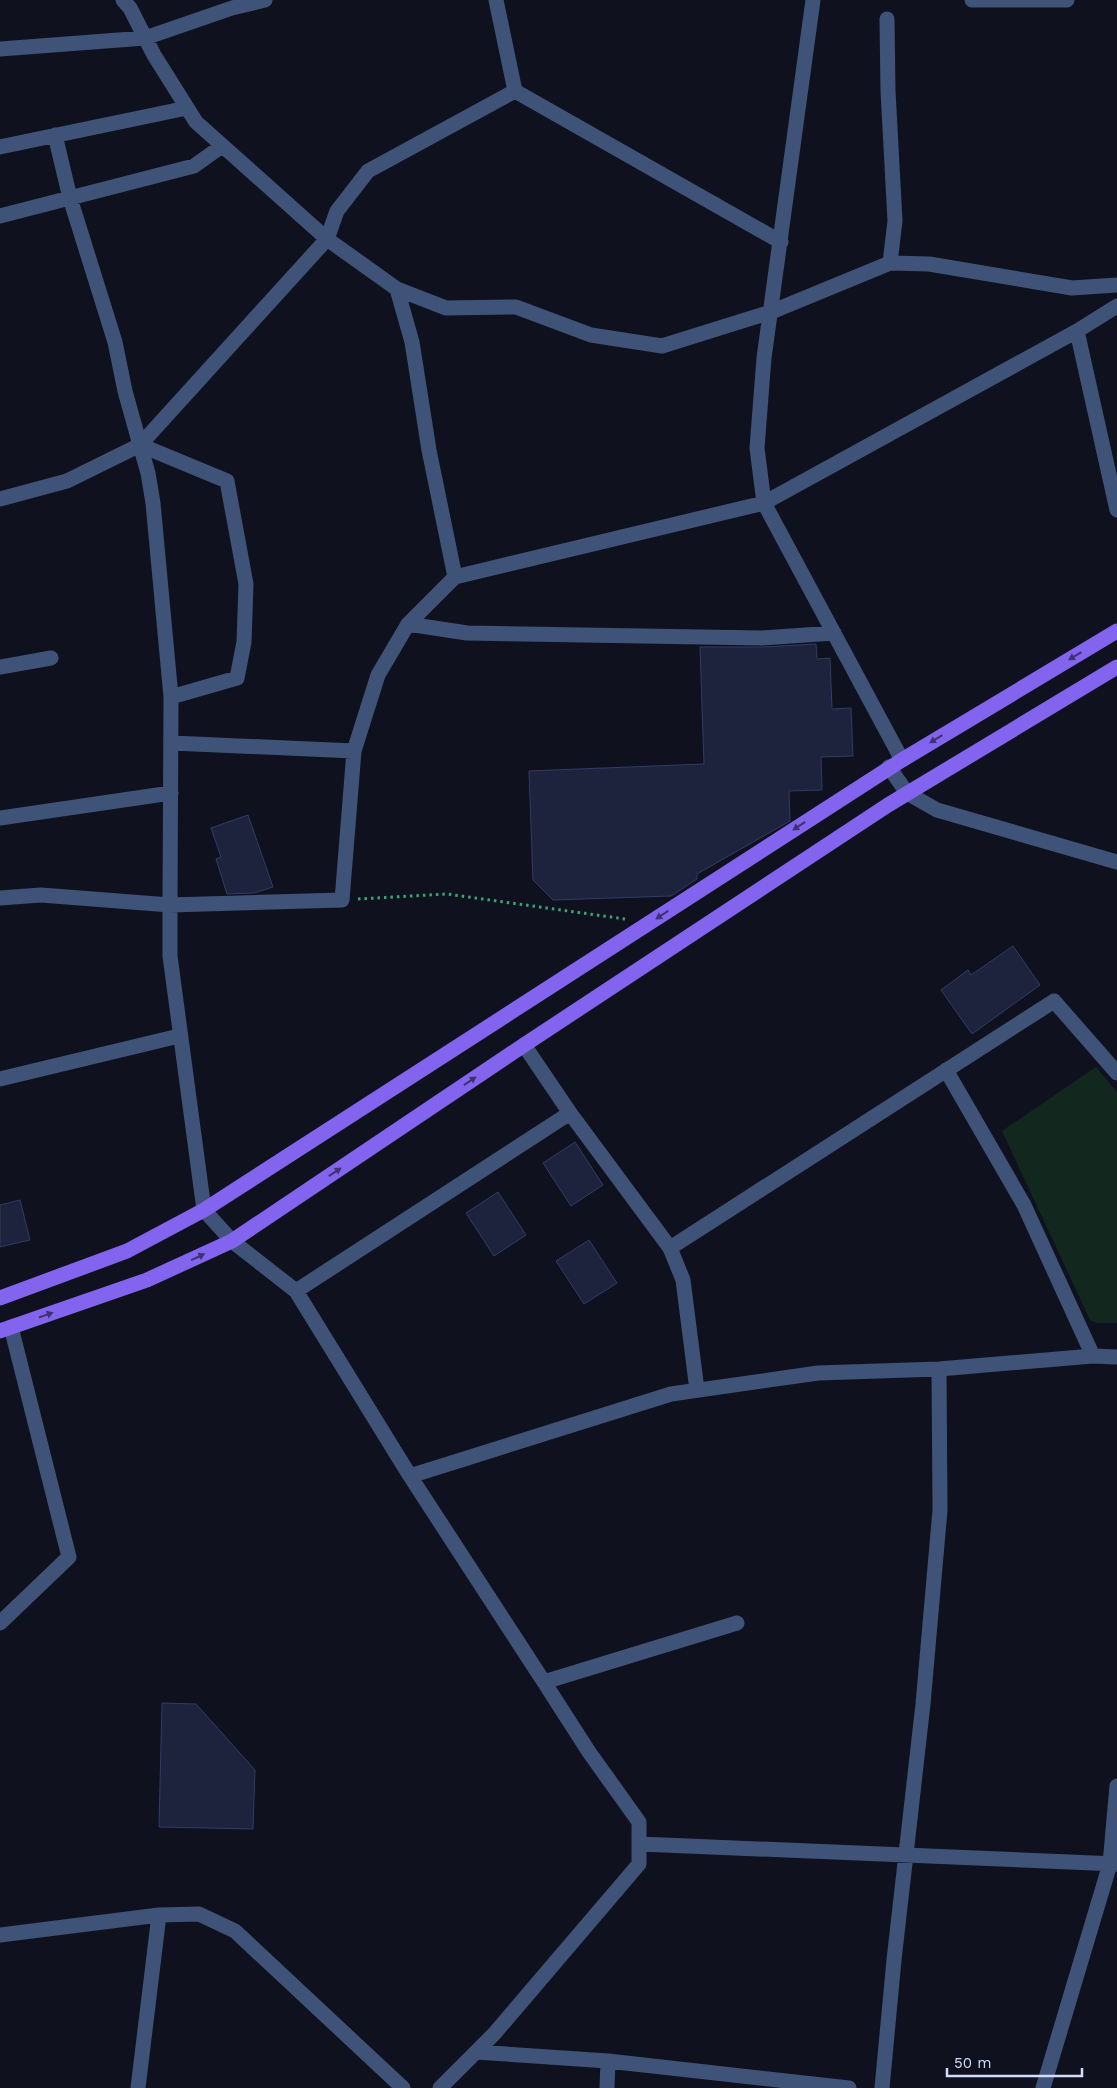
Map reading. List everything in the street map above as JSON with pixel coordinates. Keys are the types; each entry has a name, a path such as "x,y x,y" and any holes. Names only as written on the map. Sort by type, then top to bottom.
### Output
{"main road":[{"path":"0,1298 127,1252 204,1210 896,764 1117,630"},
{"path":"5,1329 146,1280 232,1241 524,1045 907,793 1117,667"}],"street":[{"path":"123,0 130,8 145,38 196,122 327,239 397,289 446,308 516,307 591,335 662,346 771,312 890,263 928,264 1072,288 1117,285"},
{"path":"0,49 145,38 232,8 265,0"},
{"path":"496,0 515,91 781,242"},
{"path":"813,0 771,312 757,448 764,503 834,633 896,764 907,793 937,810 1117,862"},
{"path":"972,0 1067,0"},
{"path":"888,19 888,91 895,221 890,263"},
{"path":"0,499 67,481 140,445 327,239 337,212 368,170 515,91"},
{"path":"0,147 187,108"},
{"path":"55,135 70,198 115,342 125,391 148,473 153,503 171,697 170,956 179,1036 204,1210 232,1241 296,1292 410,1476 589,1752 639,1822 639,1864 624,1884 476,2052 440,2088"},
{"path":"0,216 194,166 222,146"},
{"path":"397,289 412,342 429,450 455,577"},
{"path":"0,898 41,896 170,905 342,900 354,752 378,675 408,624 455,577 764,503 1077,331 1117,306"},
{"path":"1077,331 1117,510"},
{"path":"140,445 227,481 246,584 244,642 237,678 171,697"},
{"path":"408,624 467,633 762,638 834,633"},
{"path":"0,667 52,658"},
{"path":"172,743 354,752"},
{"path":"0,818 171,793"},
{"path":"670,1248 1054,1001 1110,1056 1117,1073"},
{"path":"0,1079 179,1036"},
{"path":"524,1045 570,1113 670,1248 683,1280 697,1390"},
{"path":"946,1070 1024,1205 1093,1356"},
{"path":"296,1292 570,1113"},
{"path":"0,1623 69,1557 5,1329"},
{"path":"410,1476 671,1394 818,1373 939,1369 1093,1356 1117,1357"},
{"path":"882,2088 923,1704 940,1510 939,1369"},
{"path":"544,1682 737,1623"},
{"path":"1043,2088 1114,1864 1117,1786"},
{"path":"640,1844 1114,1864"},
{"path":"0,1935 159,1915 199,1914 235,1931 402,2088"},
{"path":"138,2088 159,1915"},
{"path":"476,2052 608,2061 849,2088"},
{"path":"607,2088 608,2061"}],"path":[{"path":"342,900 447,894 651,922"}],"green space":[{"path":"1096,1067 1117,1092 1117,1323 1097,1323 1090,1320 1002,1131"}],"building":[{"path":"816,644 817,659 830,658 832,709 851,708 853,756 821,757 822,790 789,791 790,821 697,874 697,879 671,896 553,900 533,880 529,771 704,764 700,647 763,647"},
{"path":"248,815 273,887 254,893 227,894 216,859 221,857 211,828"},
{"path":"1013,946 1040,985 972,1034 941,990 968,970 971,975"},
{"path":"575,1142 603,1185 571,1206 543,1163"},
{"path":"498,1192 526,1235 494,1256 466,1213"},
{"path":"20,1200 30,1240 0,1247 0,1205"},
{"path":"589,1240 617,1283 584,1304 556,1261"},
{"path":"162,1703 196,1704 255,1770 253,1829 159,1827"}]}
